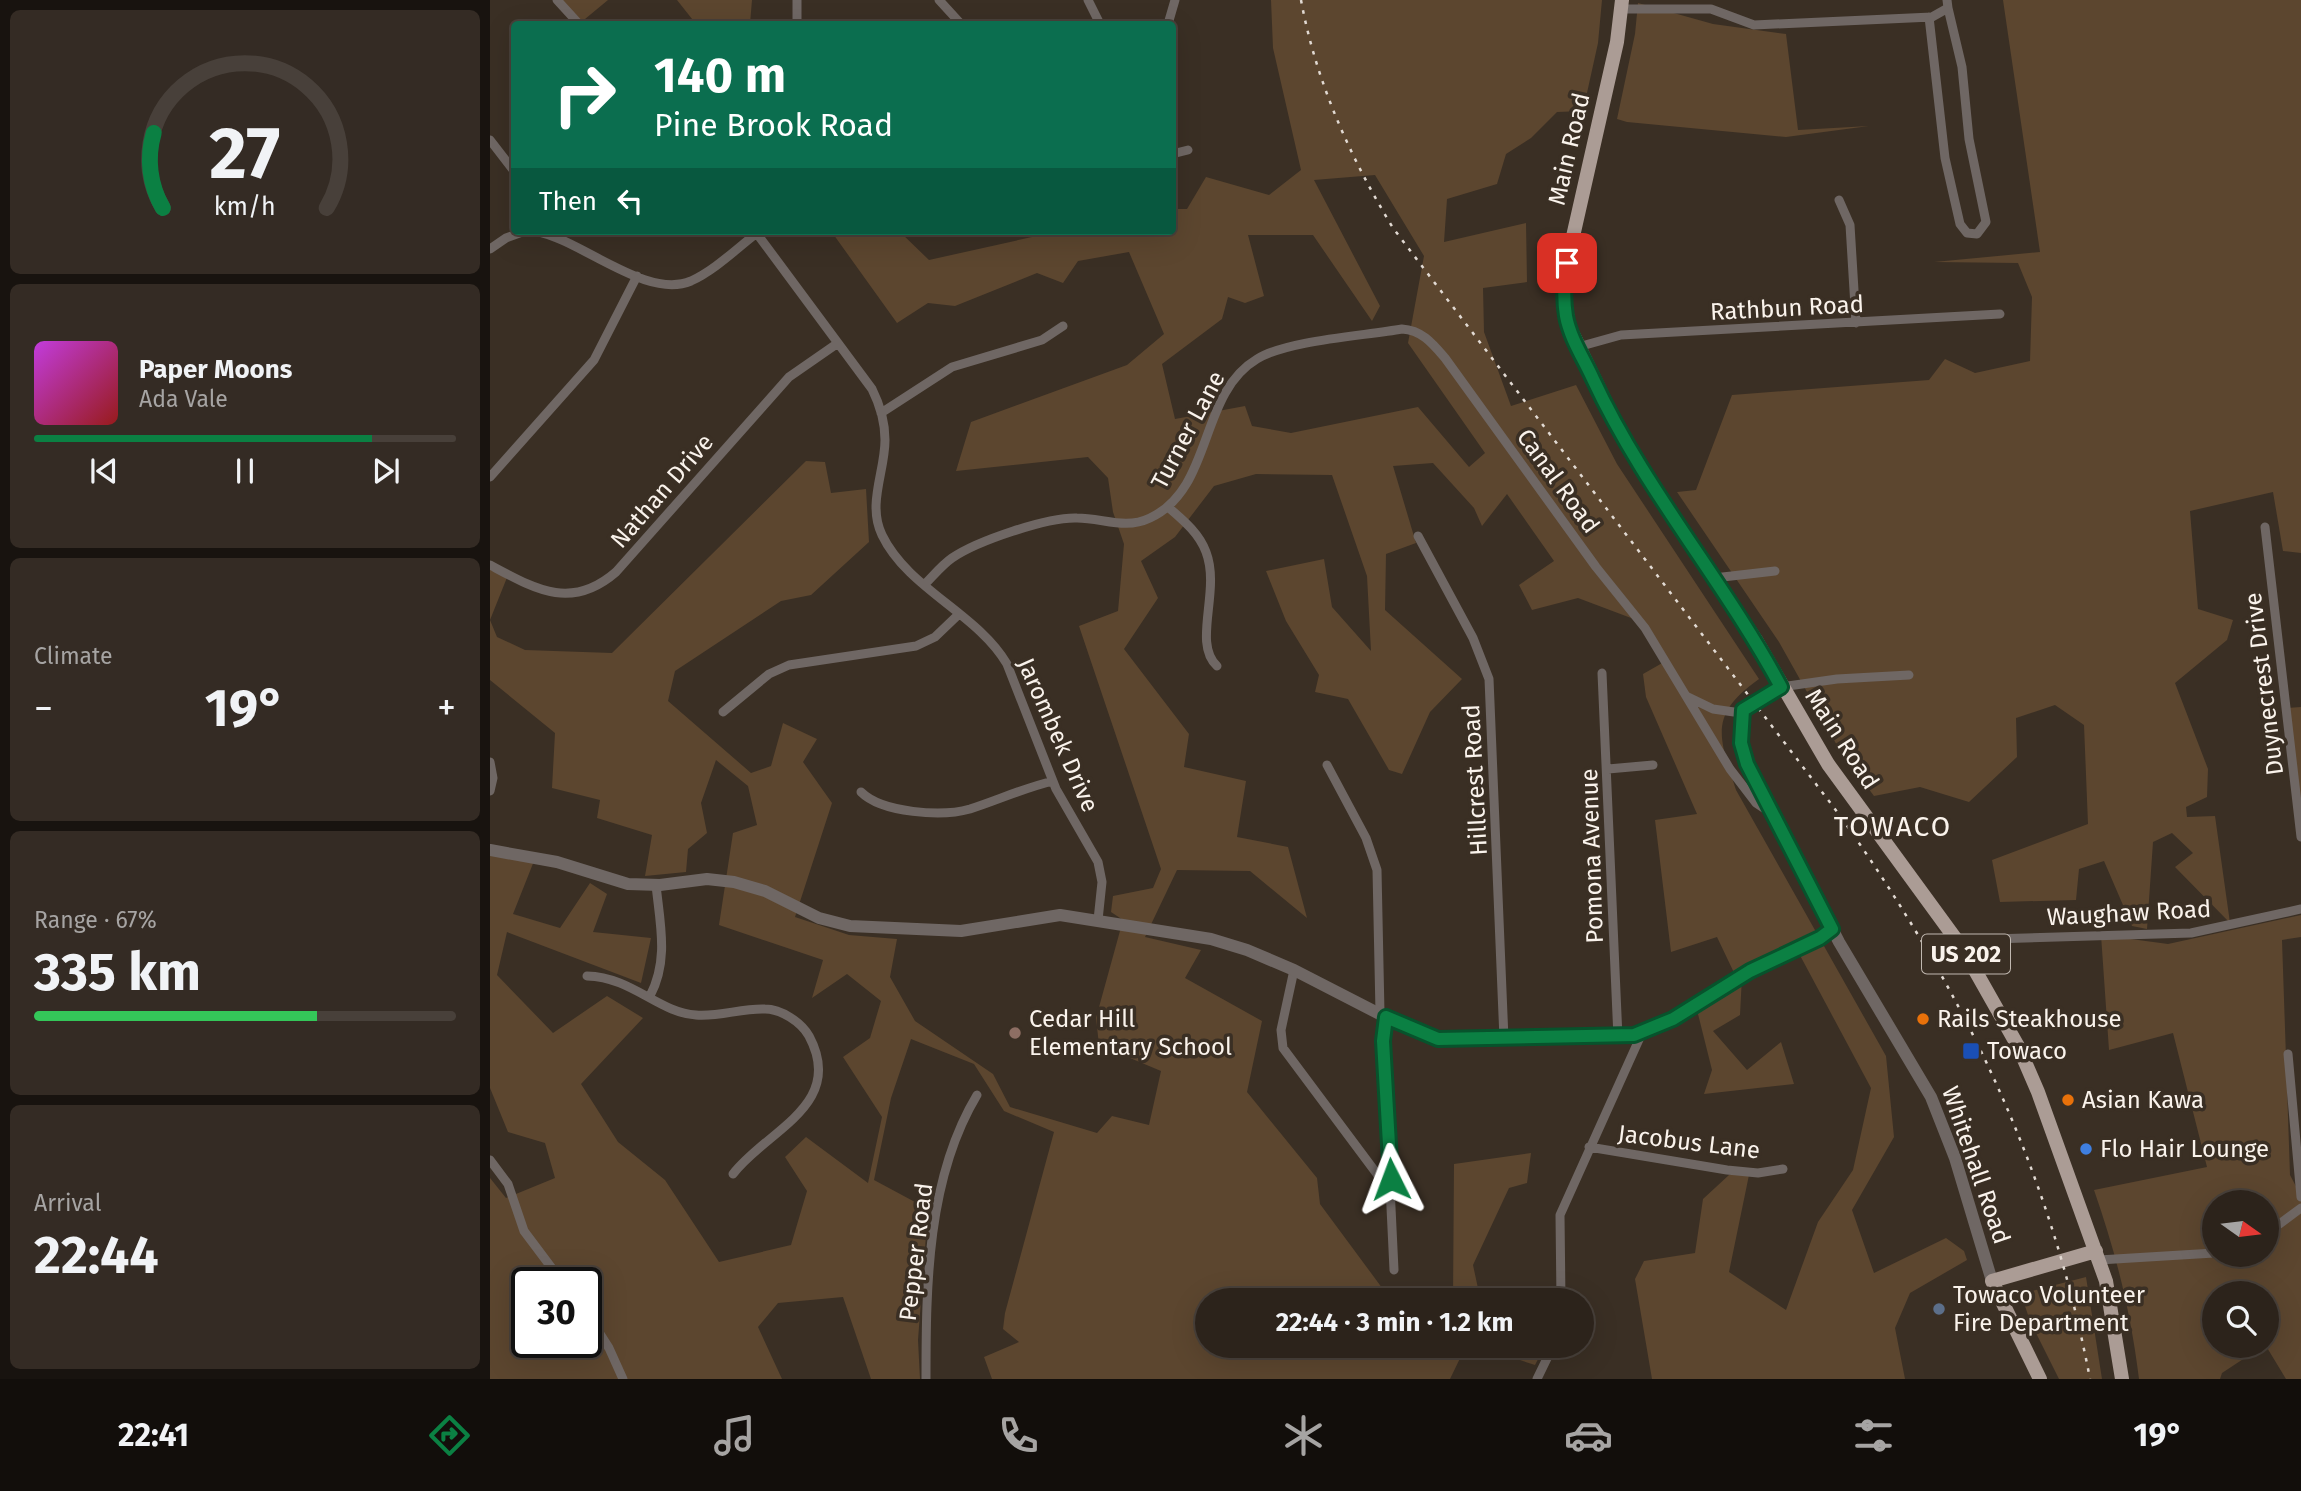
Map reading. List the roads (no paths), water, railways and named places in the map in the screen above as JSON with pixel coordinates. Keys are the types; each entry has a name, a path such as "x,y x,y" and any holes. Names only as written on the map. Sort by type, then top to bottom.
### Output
{"main road":[{"name":"Main Road","path":"1622,4 1617,42 1565,275 1566,316 1578,347 1626,444 1756,640 1781,687 1835,774 1957,940 2026,1062 2097,1255 2112,1311 2122,1379"},
{"path":"1992,1281 2097,1255"},
{"name":"Whitehall Road","path":"1992,1281 2040,1379"}],"street":[{"path":"556,0 576,21"},
{"path":"797,0 797,21"},
{"path":"939,0 958,21"},
{"path":"1088,0 1098,21"},
{"path":"1169,21 1175,0"},
{"path":"1622,4 1711,9 1754,25 1929,17 1948,4 1962,67 1971,150 1983,195 1986,222 1977,234 1967,233 1960,225 1955,191 1948,172 1935,85 1929,17"},
{"path":"490,140 511,167"},
{"path":"1176,153 1188,150"},
{"path":"1839,200 1850,225 1856,323"},
{"path":"490,249 514,235"},
{"path":"550,235 664,286 690,281 752,235"},
{"name":"Jarombek Drive","path":"758,235 872,389 881,413 885,440 876,504 878,525 890,549 995,647 1007,664 1052,781 1070,818 1098,862 1102,882 1098,920"},
{"path":"490,477 594,360 637,276"},
{"name":"Rathbun Road","path":"1578,347 1621,335 2000,314"},
{"path":"881,413 952,367 1042,340 1063,326"},
{"name":"Canal Road","path":"1375,334 1413,331 1440,352 1596,567 1646,628 1730,769 1756,803 1771,813"},
{"name":"Turner Lane","path":"925,584 943,565 961,552 1041,523 1079,517 1115,524 1136,523 1168,507 1190,475 1227,389 1248,365 1276,351 1375,334"},
{"name":"Nathan Drive","path":"490,565 553,593 579,592 599,584 616,572 789,377 838,343"},
{"path":"1168,507 1195,533 1209,562 1212,594 1205,646 1208,658 1217,666"},
{"name":"Duynecrest Drive","path":"2265,527 2301,837"},
{"name":"Hillcrest Road","path":"1418,536 1473,638 1489,679 1504,1039"},
{"path":"1714,578 1775,571"},
{"path":"723,712 779,669 804,660 916,646 935,637 959,614"},
{"name":"Pomona Avenue","path":"1602,673 1618,1038"},
{"path":"1685,695 1713,709 1741,713 1781,687 1837,679 1909,675"},
{"name":"Whitehall Road","path":"1741,713 1741,743 1771,813 1832,929 1918,1073 1943,1124 1992,1281"},
{"path":"490,762 493,778 490,791"},
{"path":"1327,765 1366,838 1377,870 1394,1270"},
{"path":"1608,769 1653,765"},
{"path":"861,792 870,801 890,809 949,812 970,808 1052,781"},
{"path":"490,850 556,862 628,884 656,885 707,879 734,882 765,891 820,918 850,926 961,931 1046,915 1098,920 1211,939 1247,950 1294,970 1383,1015 1438,1039 1618,1038 1642,1033 1673,1019 1765,963 1820,938 1832,929"},
{"path":"650,996 660,978 663,954 656,885"},
{"name":"Waughaw Road","path":"1957,940 2191,933 2301,909"},
{"path":"1294,970 1281,1030 1283,1048 1380,1178 1391,1179"},
{"path":"587,976 604,976 673,1009 695,1015 767,1009 787,1016 806,1030 819,1055 817,1086 797,1118 743,1161 733,1174"},
{"path":"1561,1288 1560,1215 1642,1033"},
{"path":"2288,1054 2301,1197"},
{"name":"Pepper Road","path":"926,1379 926,1330 935,1219 953,1143 977,1095"},
{"name":"Jacobus Lane","path":"1589,1147 1727,1170 1758,1173 1783,1169"},
{"path":"490,1160 508,1184 524,1231 551,1267"},
{"path":"2279,1225 2301,1209"},
{"path":"2097,1255 2202,1252"},
{"path":"602,1337 623,1379"},
{"path":"1537,1379 1547,1358"}],"railway":[{"path":"1301,0 1307,30 1336,118 1393,228 1838,813 1924,945 1996,1082 2025,1153 2051,1226 2073,1301 2090,1379"}],"place":[{"name":"Rails Steakhouse","path":"1923,1019"},
{"name":"Cedar Hill Elementary School","path":"1015,1033"},
{"name":"Towaco","path":"1971,1051"},
{"name":"Asian Kawa","path":"2068,1100"},
{"name":"Flo Hair Lounge","path":"2086,1149"},
{"name":"Towaco Volunteer Fire Department","path":"1939,1309"}],"district":[{"name":"TOWACO","path":"1893,826"}]}
